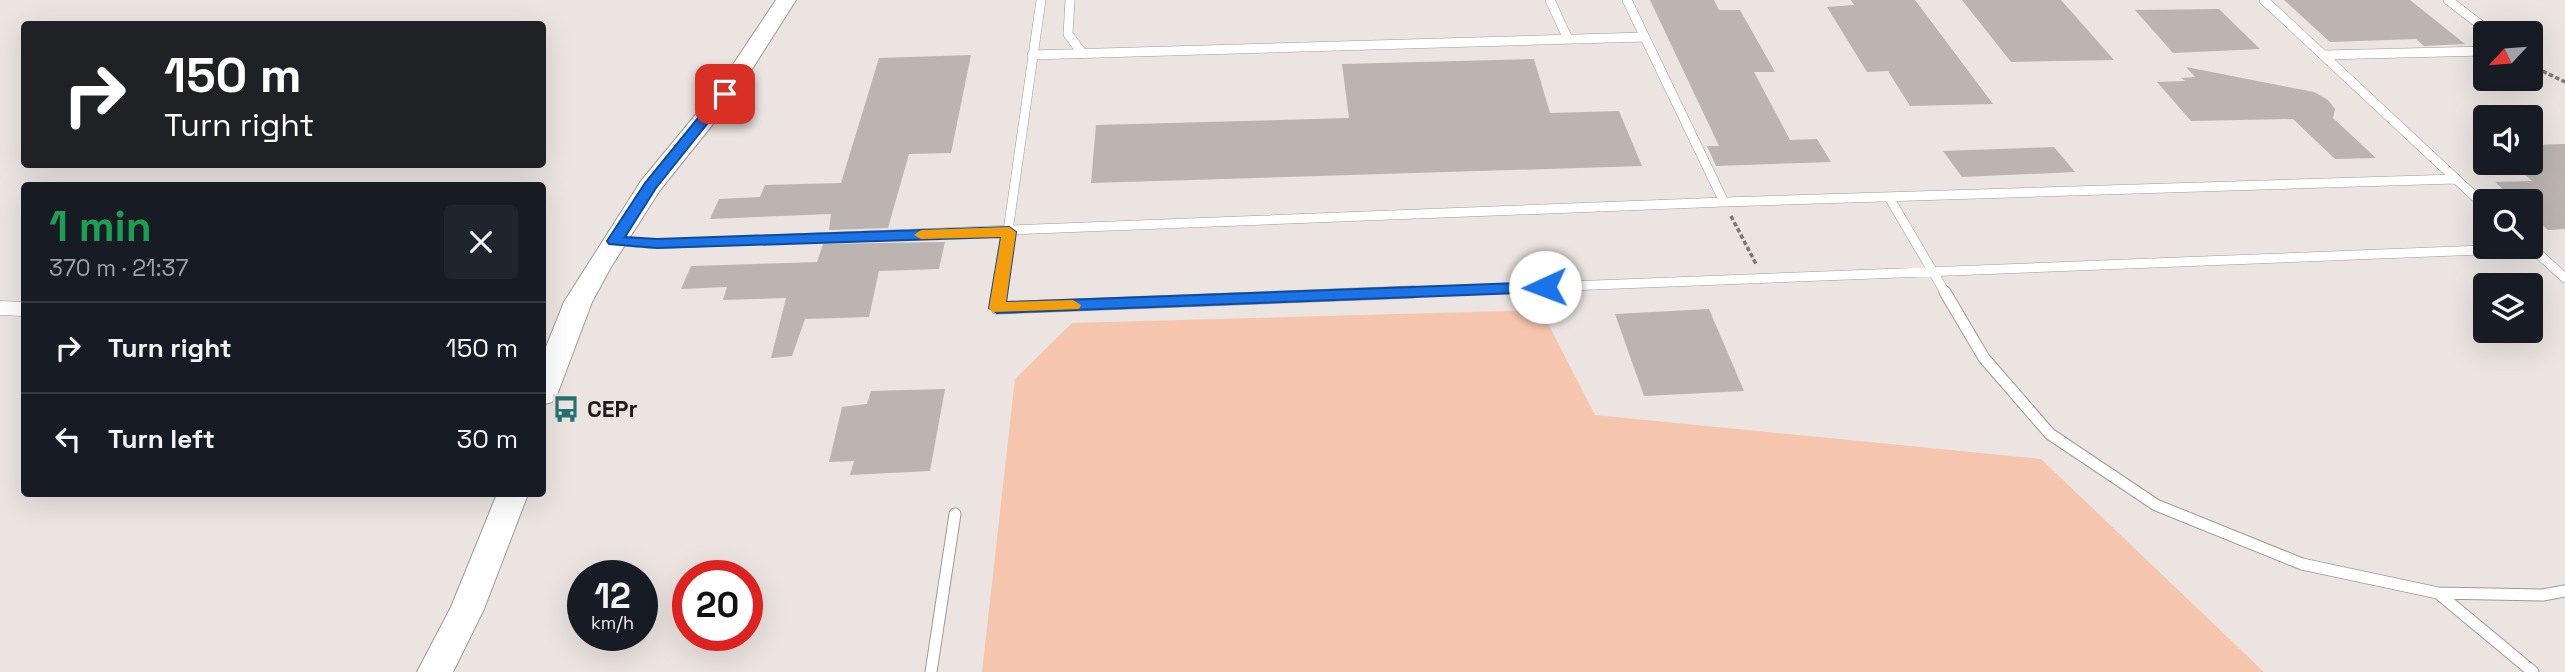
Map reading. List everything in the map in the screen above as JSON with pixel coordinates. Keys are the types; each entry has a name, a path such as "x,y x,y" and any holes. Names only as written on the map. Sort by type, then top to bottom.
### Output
{"street":[{"path":"546,373 550,351 650,186 725,94 785,0"},
{"path":"0,308 21,309"},
{"path":"435,672 467,609 511,497"}],"lane":[{"path":"1041,0 997,308 2473,249"},
{"path":"1070,0 1068,34 1082,53"},
{"path":"1550,0 1568,39"},
{"path":"1627,0 1724,202"},
{"path":"2264,0 2473,195"},
{"path":"2448,0 2475,21"},
{"path":"1032,55 1644,37"},
{"path":"2324,55 2473,51"},
{"path":"615,241 657,244 1724,202 1890,199 2455,179"},
{"path":"1890,199 1937,272 1984,358 2050,434 2156,505 2302,564 2438,593 2543,595 2565,591"},
{"path":"2543,258 2565,278"},
{"path":"931,672 955,514"},
{"path":"2438,593 2533,672"}],"path":[{"path":"2543,71 2565,82"},
{"path":"1724,202 1763,279"}],"shaded area":[{"path":"1541,310 1595,415 2041,459 2264,672 982,672 1015,379 1072,323"}],"building":[{"path":"1650,0 1714,0 1719,10 1740,10 1775,72 1754,72 1790,140 1817,139 1831,162 1716,166 1707,146 1719,146"},
{"path":"1851,0 1915,0 1993,104 1910,106 1888,71 1867,72 1827,7 1854,5"},
{"path":"1962,0 2061,0 2114,60 2011,62"},
{"path":"2284,0 2410,0 2465,44 2424,46 2416,39 2330,42"},
{"path":"2219,9 2260,49 2173,53 2135,10"},
{"path":"971,55 951,153 909,154 888,228 829,230 831,214 710,219 719,199 760,197 765,185 841,183 879,58"},
{"path":"1534,59 1550,113 1619,111 1642,166 1091,183 1096,125 1349,118 1342,64"},
{"path":"2186,67 2314,92 2328,100 2335,109 2333,118 2376,158 2335,159 2293,119 2191,121 2157,82 2185,81 2181,78 2195,77"},
{"path":"2565,144 2565,229 2548,230 2543,226 2543,189 2503,189 2495,182 2532,181 2525,175 2543,175 2543,145"},
{"path":"2054,147 2075,172 1962,177 1943,151"},
{"path":"945,242 939,269 879,271 869,317 805,319 792,356 771,358 786,298 723,300 727,287 681,289 691,266 817,262 823,244"},
{"path":"1709,309 1744,391 1644,396 1615,314"},
{"path":"945,389 930,471 850,475 854,461 829,462 842,407 867,404 871,391"}],"slow traffic":[{"path":"921,235 1009,232 997,308 1073,305"}],"place":[{"name":"CEPr","path":"566,409"}],"route":[{"path":"725,94 650,186 615,241 657,244 1009,232 997,308 1545,287"}]}
